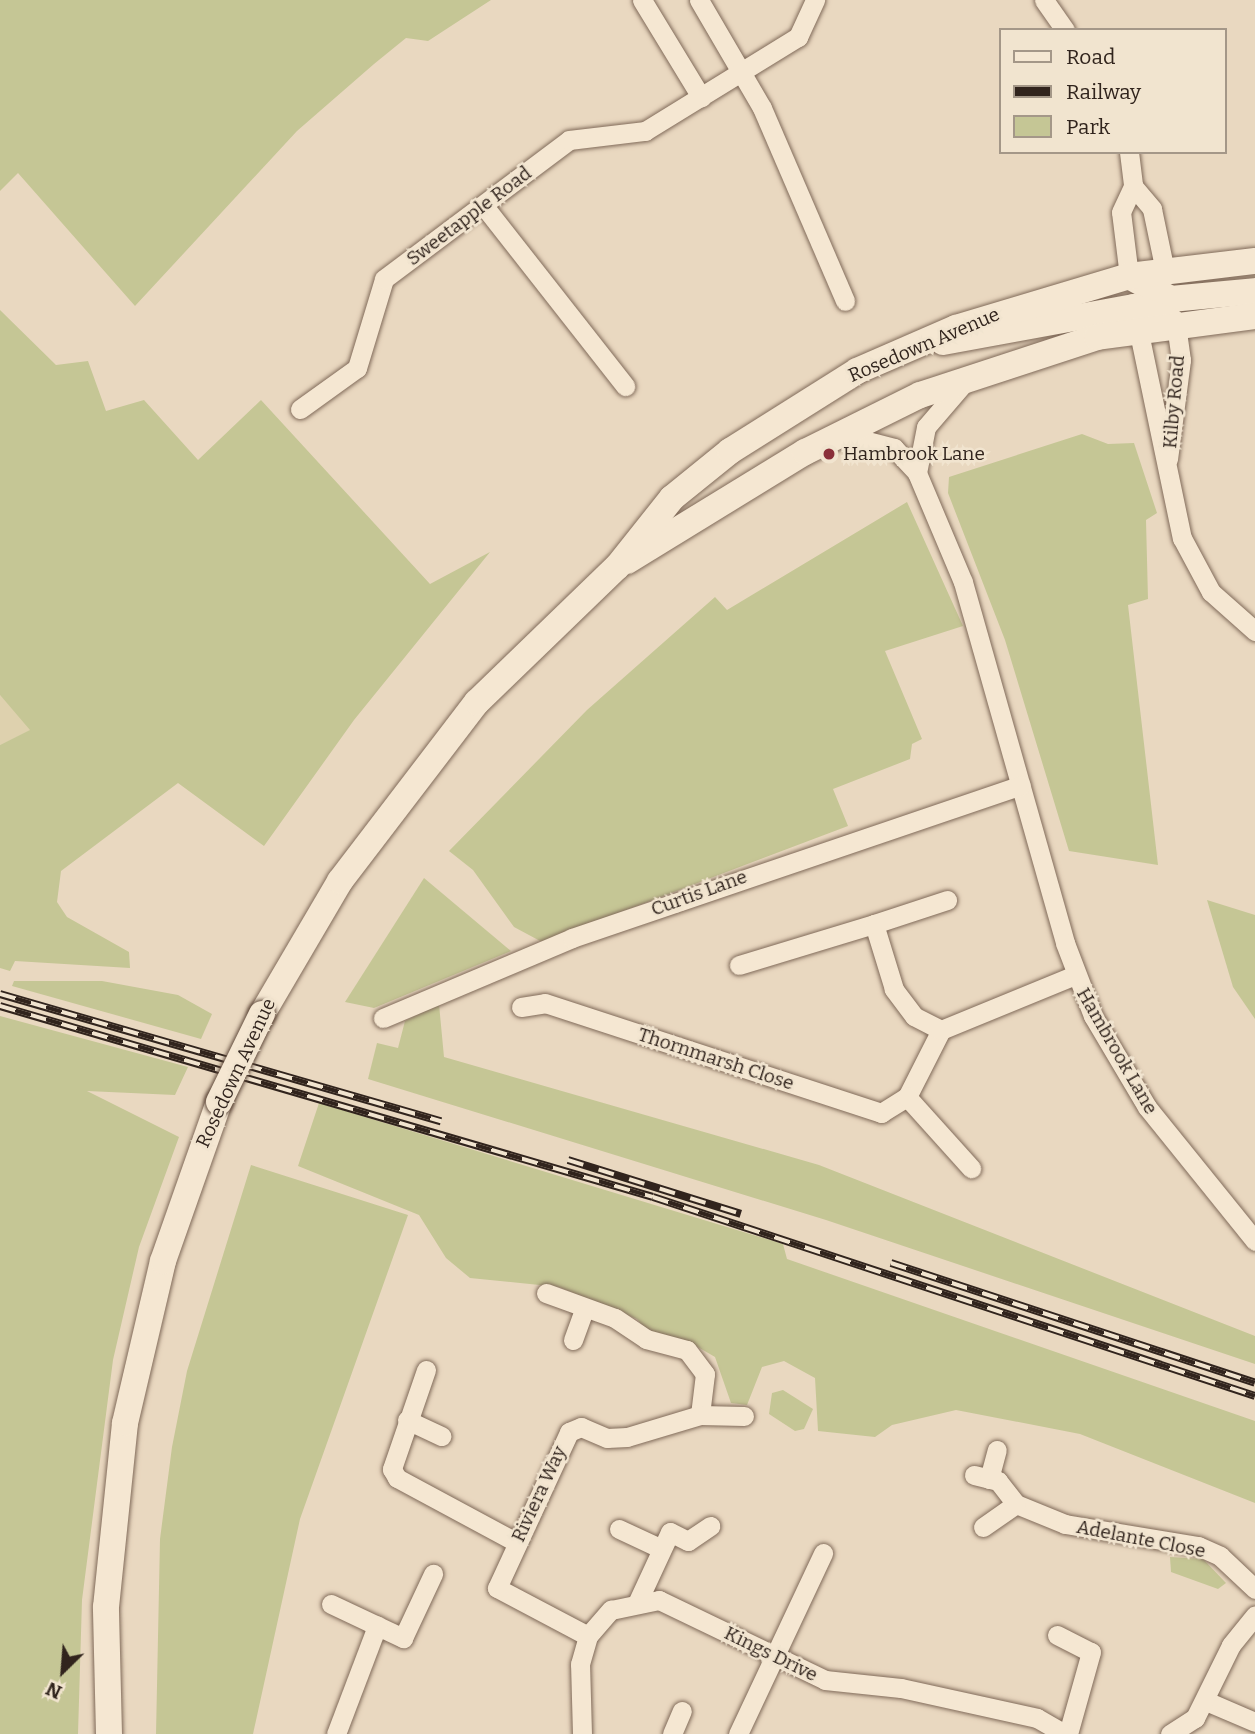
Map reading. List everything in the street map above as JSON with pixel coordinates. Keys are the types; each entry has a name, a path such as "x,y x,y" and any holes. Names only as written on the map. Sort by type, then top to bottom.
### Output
{"street":[{"path":"642,0 701,97"},
{"path":"699,0 741,71 845,301"},
{"name":"Sweetapple Road","path":"300,409 358,368 384,279 569,140 645,131 798,37 815,0"},
{"path":"1044,0 1064,28"},
{"path":"1129,154 1133,186 1121,212 1136,317"},
{"path":"1133,186 1152,209 1173,311"},
{"path":"484,206 625,386"},
{"name":"Rosedown Avenue","path":"109,1734 106,1607 125,1423 163,1261 219,1101 262,1014 340,881 429,761 487,692 617,567 673,498 730,451 858,371 919,344 1016,307 1129,276 1255,261"},
{"path":"1129,276 1173,311 1255,316"},
{"path":"919,344 1136,317 1255,291"},
{"name":"Kilby Road","path":"1166,481 1181,360 1173,311"},
{"name":"Rosedown Avenue","path":"617,567 839,434 971,376 1136,317"},
{"name":"Kilby Road","path":"1136,317 1166,481 1181,538 1211,592 1255,631"},
{"path":"917,473 926,427 971,376"},
{"name":"Hambrook Lane","path":"839,434 894,448 917,473 963,582 1075,975 1147,1107 1255,1241"},
{"name":"Curtis Lane","path":"383,1018 585,934 1021,785"},
{"path":"739,965 947,900"},
{"path":"874,924 894,989 915,1016 941,1030"},
{"path":"971,1168 907,1097 941,1030 1075,975"},
{"name":"Thornmarsh Close","path":"521,1007 545,1003 881,1113 907,1097"},
{"path":"546,1293 697,1360 705,1374 700,1415"},
{"path":"573,1340 584,1309"},
{"path":"426,1370 392,1461 397,1478 516,1542"},
{"name":"Riviera Way","path":"588,1636 501,1595 499,1580 574,1428 627,1437 700,1415 744,1416"},
{"path":"407,1420 442,1436"},
{"name":"Adelante Close","path":"997,1450 982,1477 1016,1504 1065,1524 1198,1546 1220,1556 1255,1590"},
{"path":"983,1527 1016,1504"},
{"path":"582,1734 580,1664 588,1636 611,1610 638,1601 670,1532 688,1541 710,1526"},
{"path":"619,1529 662,1549"},
{"path":"738,1734 823,1553"},
{"path":"331,1604 403,1638 433,1574"},
{"name":"Kings Drive","path":"638,1601 659,1600 775,1653 825,1681 901,1688 1037,1718 1066,1734 1091,1652 1057,1635"},
{"path":"1170,1734 1195,1718 1231,1645 1255,1615"},
{"path":"336,1734 377,1626"},
{"path":"1206,1700 1255,1722"},
{"path":"671,1734 682,1711"}],"shaded area":[{"path":"0,695 31,730 0,745"}],"green space":[{"path":"0,0 491,0 428,41 406,38 374,64 297,131 135,306 18,173 0,191"},
{"path":"0,310 56,365 88,361 106,411 144,400 198,460 261,400 430,584 490,552 354,720 264,846 178,783 61,871 57,902 67,917 129,952 130,968 15,961 10,971 0,968 0,745 30,730 0,695"},
{"path":"1082,434 1108,444 1134,443 1157,513 1146,520 1148,599 1128,605 1158,865 1069,851 1005,640 948,493 949,477"},
{"path":"907,502 963,626 885,651 922,739 912,744 910,759 833,789 848,826 542,942 514,927 473,870 449,851 587,710 715,597 727,610"},
{"path":"424,878 511,951 374,1008 345,1002"},
{"path":"1207,900 1255,915 1255,1019 1233,987"},
{"path":"14,981 102,981 178,995 212,1014 201,1039 12,986"},
{"path":"439,1004 444,1057 819,1165 1255,1336 1255,1364 826,1220 368,1079 377,1043 398,1048 405,1021"},
{"path":"0,1016 188,1067 175,1095 87,1091 179,1137 139,1247 113,1360 82,1600 78,1734 0,1734"},
{"path":"319,1103 783,1244 787,1259 1255,1421 1255,1503 1080,1434 956,1410 892,1425 875,1437 818,1431 815,1378 784,1361 762,1367 747,1405 731,1403 715,1357 691,1343 646,1330 637,1319 559,1287 470,1278 446,1258 419,1215 298,1166"},
{"path":"251,1165 408,1215 300,1519 253,1734 156,1734 160,1539 172,1447 187,1371"},
{"path":"783,1390 813,1409 804,1429 795,1431 769,1414 772,1393"},
{"path":"1170,1557 1203,1559 1226,1583 1218,1589 1171,1572"}],"railway":[{"path":"0,994 441,1121"},
{"path":"0,1006 653,1197 1255,1396"},
{"path":"568,1160 741,1214"},
{"path":"891,1263 1255,1383"}],"place":[{"name":"Hambrook Lane","path":"829,454"}]}
